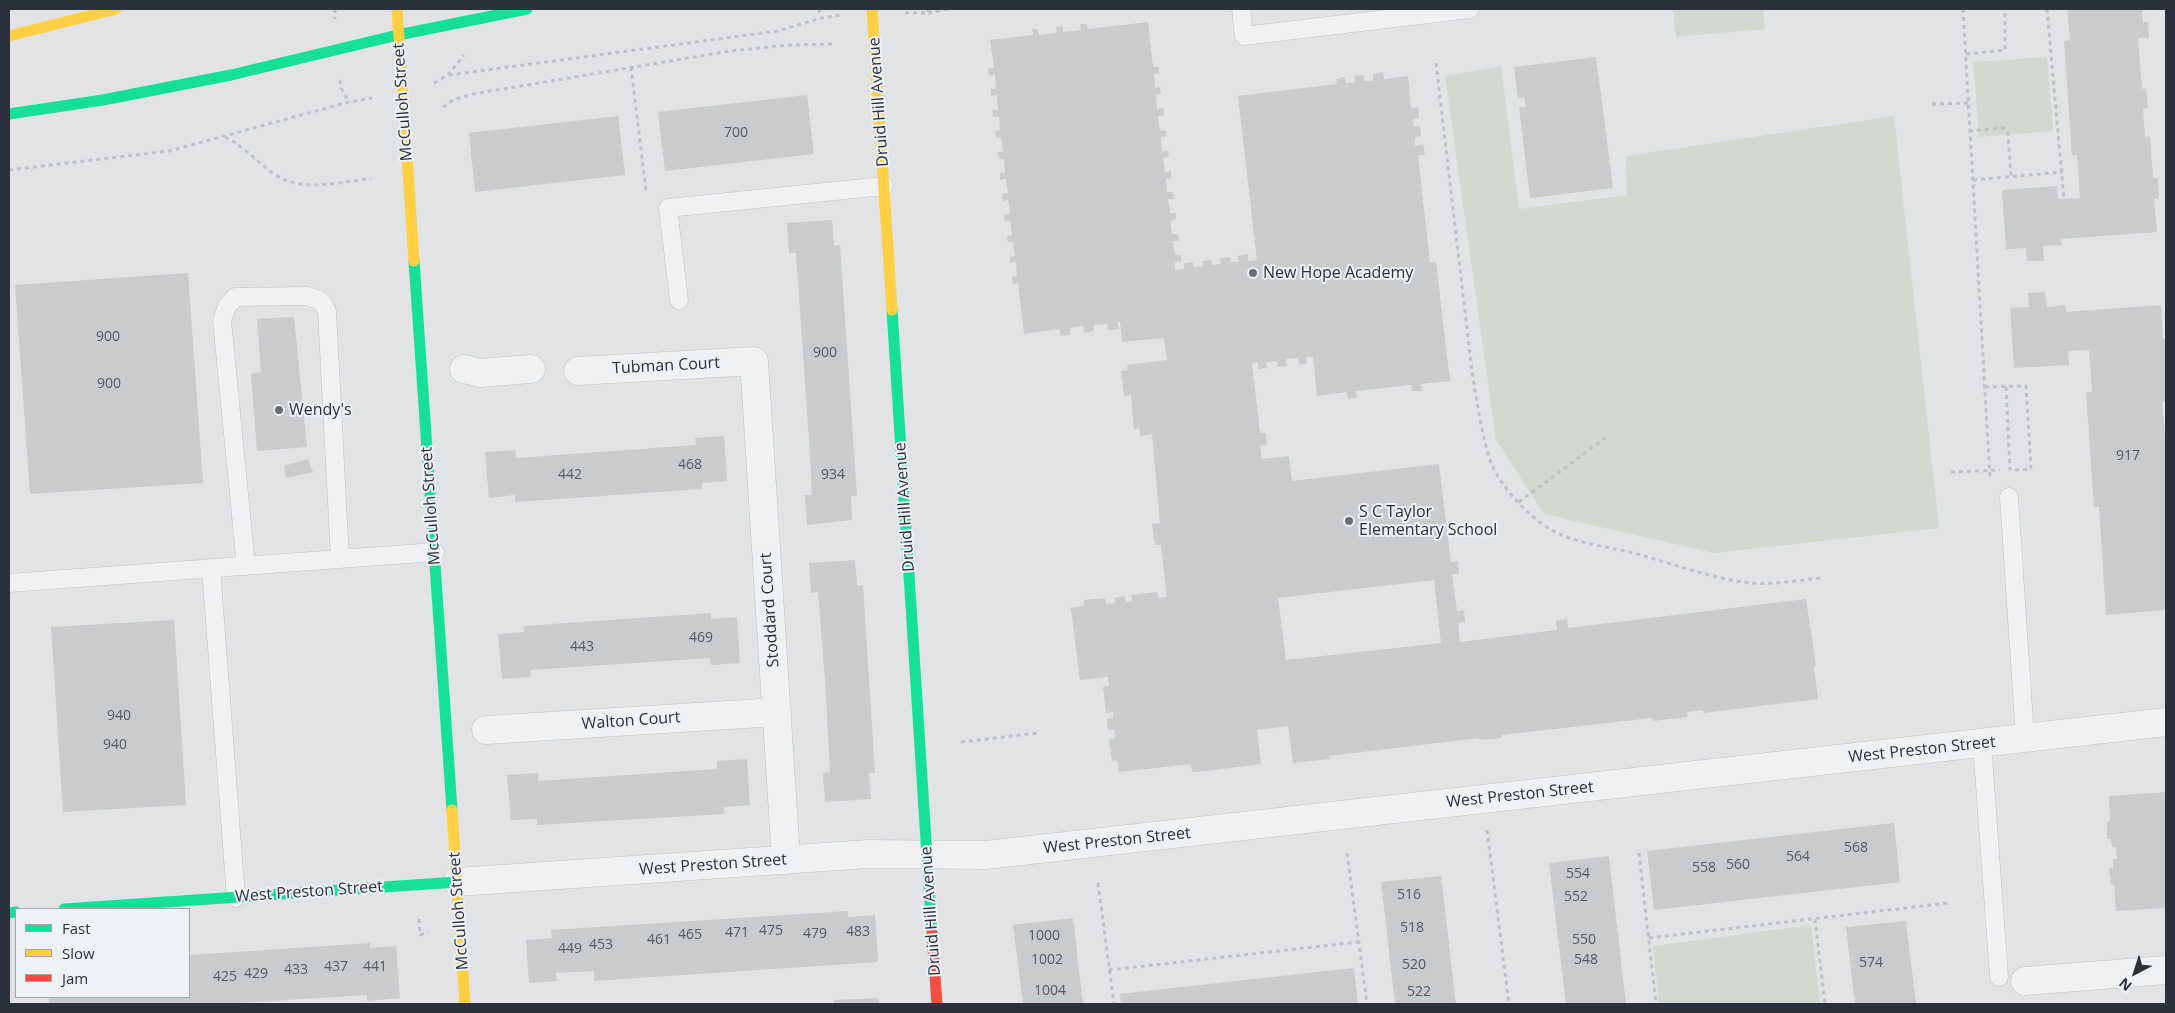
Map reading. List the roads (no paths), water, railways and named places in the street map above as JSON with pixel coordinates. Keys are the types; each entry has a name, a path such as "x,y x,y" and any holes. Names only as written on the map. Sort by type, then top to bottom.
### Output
{"main road":[{"path":"9,36 116,9"},
{"name":"McCulloh Street","path":"397,9 466,1004"},
{"path":"9,114 103,100 230,75 398,35 527,9"},
{"name":"Druid Hill Avenue","path":"872,9 937,1004"},
{"name":"West Preston Street","path":"80,908 457,882"}],"street":[{"name":"Tubman Court","path":"578,371 754,361"},
{"name":"Stoddard Court","path":"754,361 786,860"},
{"path":"464,369 480,373 531,369"},
{"name":"Walton Court","path":"486,730 777,712"},
{"name":"West Preston Street","path":"457,882 868,854 986,855 2166,722"},
{"path":"2025,981 2166,970"}],"lane":[{"path":"1241,9 1244,36 1470,9"},
{"path":"679,300 668,208 884,186"},
{"path":"246,566 222,320 227,306 235,297 308,296 321,301 327,311 340,559"},
{"path":"2009,497 2025,738"},
{"path":"9,583 435,552"},
{"path":"211,568 236,898"},
{"path":"1982,743 1999,977"}],"place":[{"name":"New Hope Academy","path":"1253,273"},
{"name":"Wendy's","path":"279,410"},
{"name":"S C Taylor Elementary School","path":"1349,521"}]}
